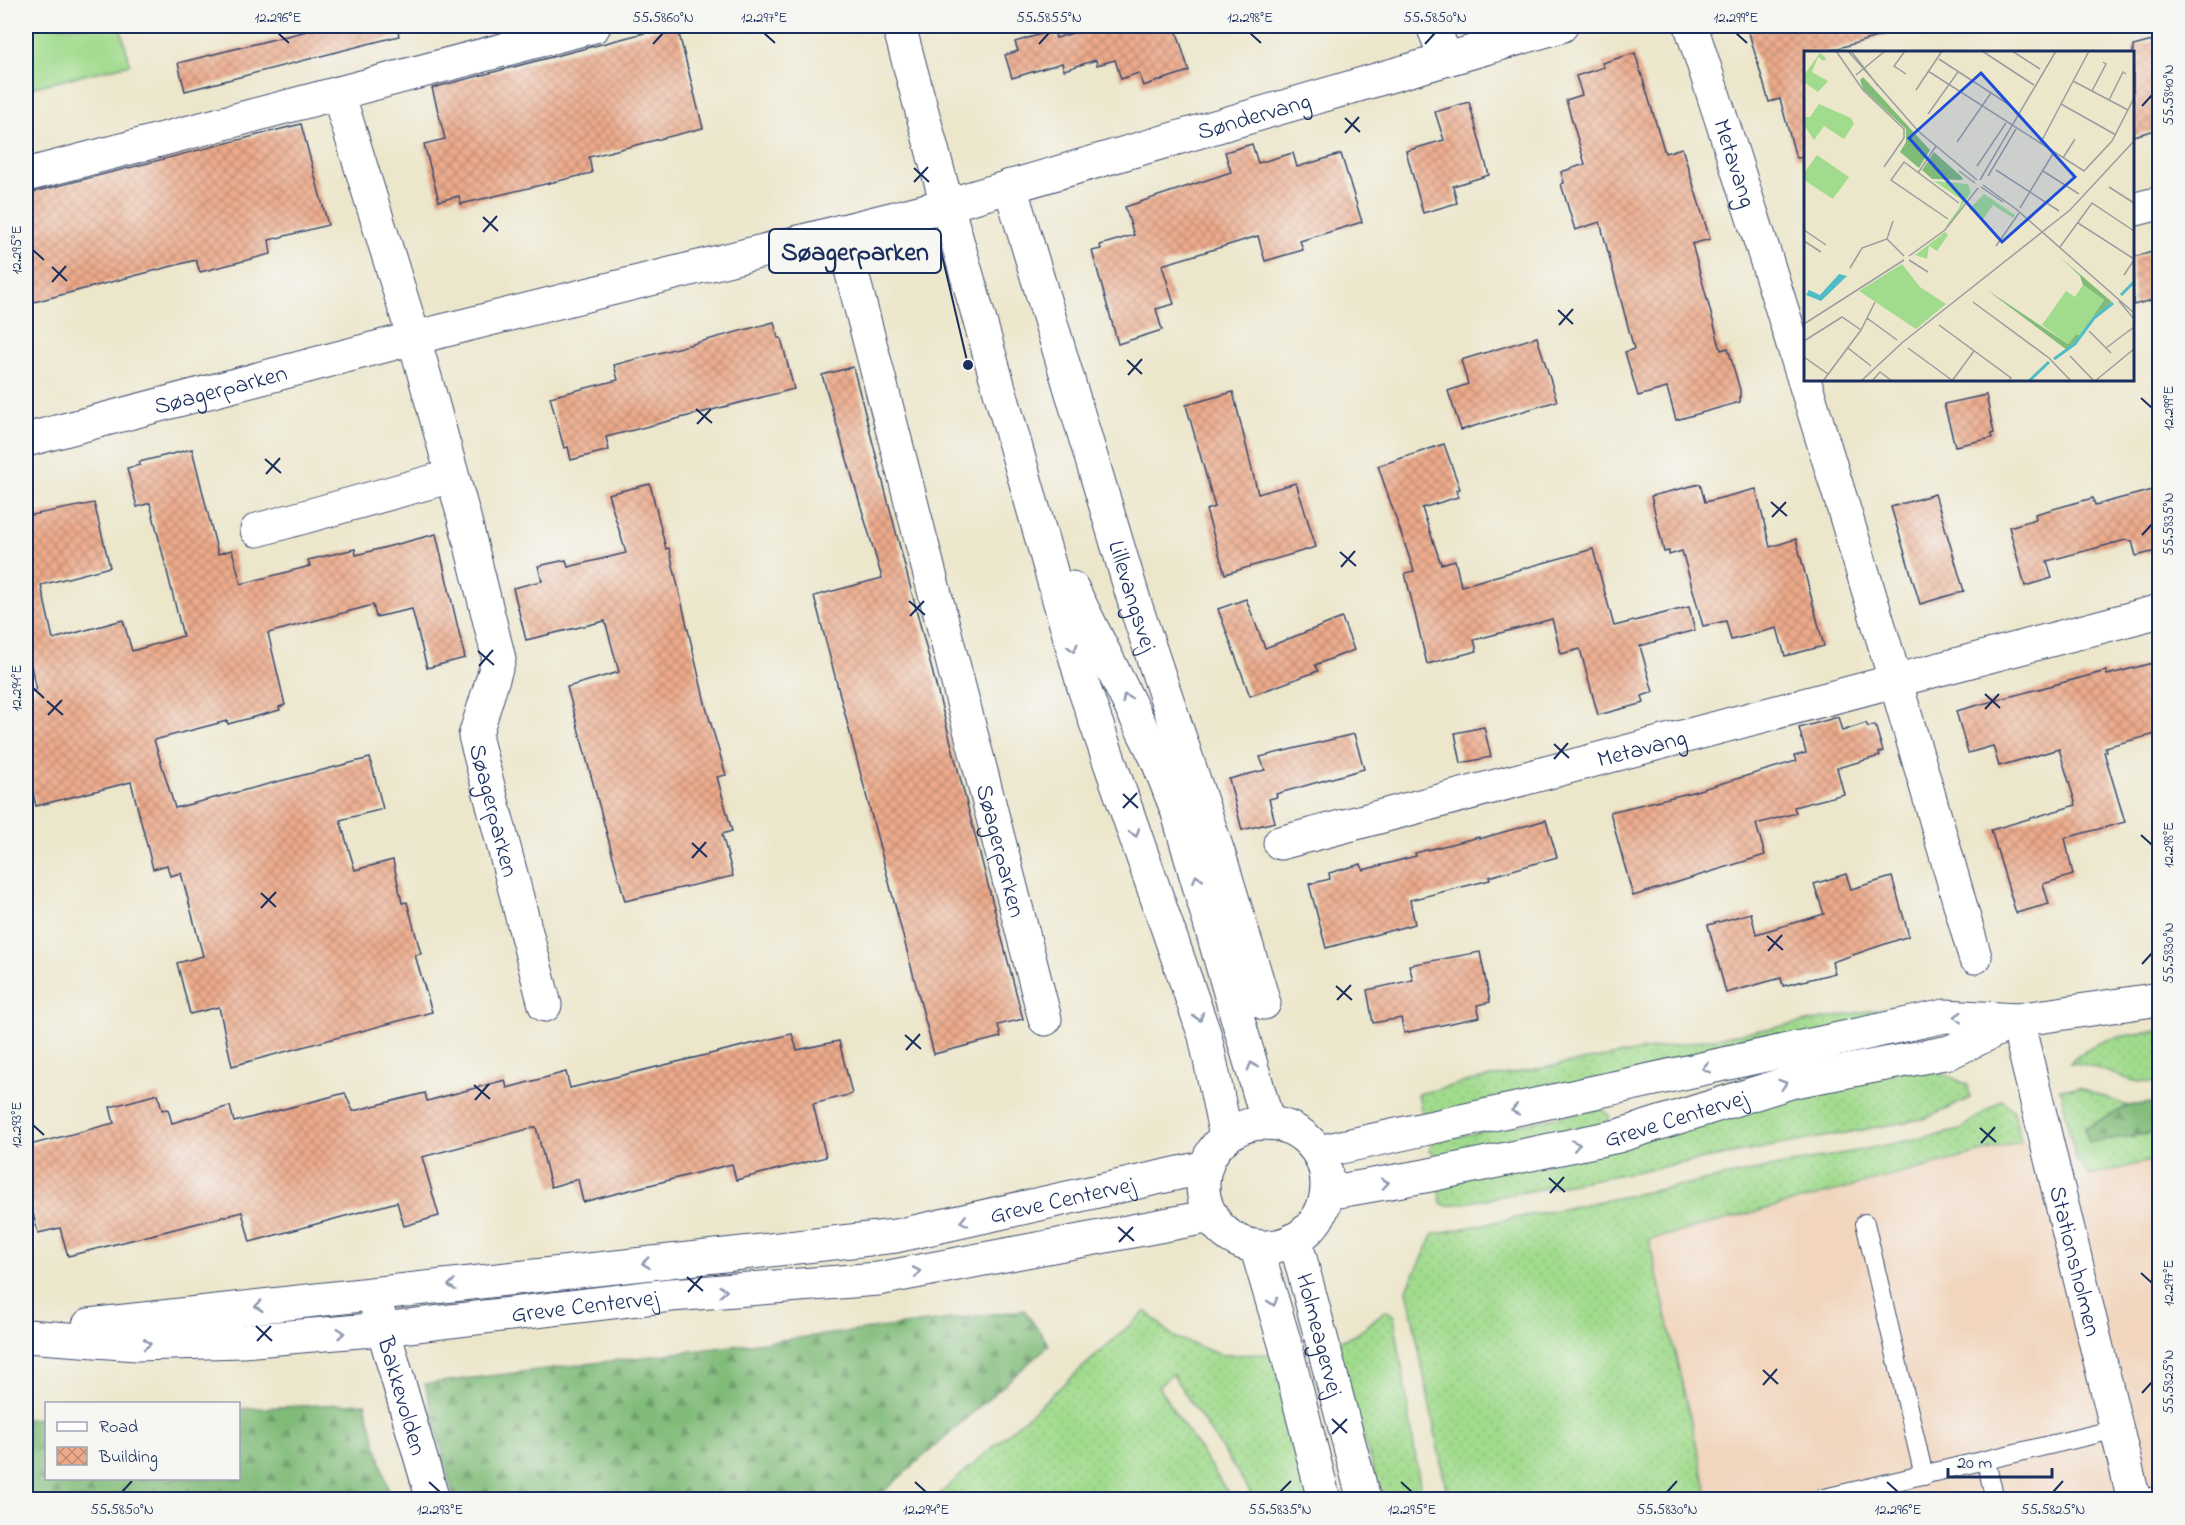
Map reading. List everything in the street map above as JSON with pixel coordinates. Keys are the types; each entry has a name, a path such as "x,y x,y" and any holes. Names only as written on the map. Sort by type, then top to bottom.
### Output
{"street":[{"path":"26,175 594,26"},
{"name":"Lillevangsvej","path":"899,26 947,205 1085,691 1205,1036 1226,1136"},
{"path":"1433,26 1446,59"},
{"name":"Søndervang","path":"947,205 1561,26"},
{"name":"Metavang","path":"1691,26 1793,298 1804,338"},
{"name":"Søagerparken","path":"338,93 414,338 499,659 475,736 545,1005"},
{"name":"Lillevangsvej","path":"1010,186 1136,607 1212,835 1264,1003"},
{"path":"2134,210 2160,203"},
{"name":"Søagerparken","path":"26,440 414,338 947,205"},
{"name":"Søagerparken","path":"840,231 1045,1019"},
{"name":"Metavang","path":"1816,381 1975,957"},
{"path":"257,530 452,476"},
{"name":"Lillevangsvej","path":"1035,511 1157,759 1177,810 1268,1122"},
{"name":"Metavang","path":"1280,843 2160,611"},
{"name":"Greve Centervej","path":"1318,1152 1945,1016 2017,1020 2160,999"},
{"name":"Greve Centervej","path":"1327,1193 1425,1176 1618,1136 1794,1081 1950,1052 2017,1020"},
{"name":"Stationsholmen","path":"2017,1020 2136,1500"},
{"path":"1268,1122 1287,1126 1305,1136 1318,1152 1326,1172 1327,1193 1316,1219 1295,1239 1276,1246 1256,1246 1238,1241 1223,1230 1212,1216 1204,1192 1206,1167 1214,1150 1226,1136 1246,1126 1268,1122"},
{"name":"Greve Centervej","path":"26,1334 373,1293 896,1236 1206,1167"},
{"name":"Greve Centervej","path":"26,1334 137,1344 243,1341 383,1329 671,1295 878,1279 1212,1216"},
{"name":"Holmeagervej","path":"1295,1239 1364,1500"},
{"name":"Holmeagervej","path":"1256,1246 1285,1344 1324,1500"},
{"name":"Bakkevolden","path":"373,1293 433,1500"}],"lane":[{"path":"1865,1223 1924,1476"},
{"path":"1816,1500 2117,1429"},
{"path":"1986,1461 1995,1500"},
{"path":"2136,1500 2160,1495"}],"shaded area":[{"path":"2069,1130 2080,1178 2159,1160 2159,1499 1709,1499 1647,1232"}],"green space":[{"path":"26,26 120,26 130,64 26,89"},
{"path":"1925,1001 1927,1009 1424,1123 1418,1094 1474,1080"},
{"path":"2159,1031 2159,1082 2136,1081 2082,1064 2070,1063 2100,1042 2122,1036"},
{"path":"1926,1066 1968,1085 1970,1098 1927,1118 1448,1206 1441,1203 1437,1181 1773,1097"},
{"path":"2079,1087 2128,1106 2085,1128 2089,1142 2159,1132 2159,1159 2090,1176 2076,1160 2060,1089"},
{"path":"2002,1100 2014,1111 2021,1142 1649,1240 1709,1499 1448,1499 1407,1289 1434,1234 1957,1131"},
{"path":"2159,1102 2159,1132 2089,1142 2085,1128 2128,1106"},
{"path":"1602,1108 1609,1115 1608,1126 1442,1158 1429,1151 1434,1141"},
{"path":"1024,1310 1049,1345 875,1499 454,1499 425,1384"},
{"path":"1386,1310 1394,1316 1422,1499 1382,1499 1335,1343 1357,1334"},
{"path":"1146,1311 1174,1337 1221,1355 1273,1354 1310,1499 1255,1499 1172,1374 1158,1387 1232,1499 933,1500"},
{"path":"365,1403 391,1499 26,1499 26,1419 45,1418 45,1480 240,1480 240,1409"}],"building":[{"path":"327,26 397,26 399,36 185,91 178,63"},
{"path":"677,26 703,128 589,157 592,173 461,204 459,196 439,201 424,144 445,139 432,88"},
{"path":"1097,26 1175,26 1189,71 1143,86 1139,73 1121,79 1115,60 1097,65 1096,60 1064,70 1062,63 1012,78 1005,55 1018,51 1015,42 1054,30 1056,38"},
{"path":"1747,26 1890,26 1891,33 1828,51 1804,51 1804,157 1796,158 1780,99 1769,102"},
{"path":"2160,39 2160,129 2134,136 2134,51 2133,46"},
{"path":"1635,53 1665,153 1682,148 1710,239 1692,244 1721,350 1728,348 1740,390 1740,402 1676,420 1667,388 1638,396 1625,352 1634,349 1600,222 1575,230 1561,184 1564,183 1561,172 1585,164 1566,100 1582,95 1576,76 1604,67 1602,63"},
{"path":"1469,102 1489,175 1453,186 1457,203 1423,213 1406,151 1444,140 1435,112"},
{"path":"301,124 328,225 269,240 271,254 200,272 196,260 26,304 26,250 34,248 26,213 26,194"},
{"path":"1252,144 1258,163 1293,153 1297,167 1341,154 1362,222 1300,241 1303,250 1265,261 1258,236 1162,265 1174,304 1156,309 1162,330 1118,344 1092,251 1101,249 1100,245 1134,235 1125,207 1231,172 1225,152"},
{"path":"2160,250 2160,298 2134,305 2134,257"},
{"path":"774,322 778,338 781,338 794,389 606,437 609,450 571,460 568,447 564,448 550,397 618,380 614,365"},
{"path":"1537,337 1557,401 1461,430 1448,391 1468,384 1461,360"},
{"path":"853,367 1023,1019 998,1025 1001,1037 934,1054 814,596 882,578 822,375"},
{"path":"1233,392 1258,494 1296,483 1316,547 1225,574 1206,510 1215,507 1186,405"},
{"path":"1986,395 1994,433 1991,434 1992,438 1955,446 1944,404"},
{"path":"1444,444 1460,489 1456,490 1458,497 1422,508 1441,564 1455,560 1461,586 1593,549 1614,626 1689,607 1695,630 1640,646 1653,692 1642,696 1644,703 1598,715 1580,649 1561,654 1552,619 1474,640 1477,651 1427,664 1405,573 1414,571 1378,466"},
{"path":"192,449 218,554 232,550 241,584 310,566 308,560 355,549 356,555 436,534 465,658 427,668 412,609 376,617 373,605 268,633 285,705 279,707 280,710 154,740 175,808 370,758 383,809 340,820 355,870 393,860 402,903 407,902 421,954 415,955 432,1012 232,1066 219,1007 190,1014 177,963 203,956 181,873 170,876 167,865 153,869 131,782 36,806 26,764 26,693 36,690 26,641 26,516 94,503 110,567 41,585 53,639 123,620 132,651 183,636 150,503 137,507 127,468 140,465 139,462"},
{"path":"650,484 666,549 669,548 706,707 726,775 717,777 732,831 722,834 733,876 625,901 567,687 619,672 605,621 526,640 513,588 542,581 538,566 566,560 568,567 626,553 608,494"},
{"path":"1700,484 1705,502 1756,489 1770,547 1796,539 1824,646 1785,656 1777,628 1731,640 1726,621 1703,626 1682,551 1669,555 1669,551 1664,552 1651,496"},
{"path":"2160,488 2160,550 2136,556 2132,541 2126,540 2047,561 2052,578 2025,586 2009,527 2036,519 2035,514 2093,498 2095,505"},
{"path":"1935,494 1964,591 1920,604 1891,507"},
{"path":"1246,599 1265,648 1342,618 1354,650 1315,665 1318,671 1250,696 1218,609"},
{"path":"2160,661 2160,733 2105,747 2107,751 2104,752 2125,822 2065,838 2073,875 2043,884 2049,904 2016,913 1991,830 2076,805 2059,749 1999,766 1993,746 1968,753 1956,711 2106,671 2107,675"},
{"path":"1838,717 1842,731 1866,723 1868,727 1875,725 1883,751 1879,753 1880,756 1837,768 1844,794 1794,807 1796,813 1756,824 1765,855 1633,896 1610,812 1689,793 1796,761 1794,756 1806,753 1799,728"},
{"path":"1484,727 1491,757 1461,763 1455,733"},
{"path":"1354,734 1364,769 1276,794 1277,797 1269,799 1275,822 1242,830 1229,779 1265,770 1260,757"},
{"path":"1546,820 1557,857 1489,877 1490,880 1410,900 1415,924 1326,948 1309,884 1330,879 1329,873 1361,864 1363,870 1416,856 1415,853 1479,837 1479,839"},
{"path":"1846,874 1851,889 1892,877 1909,936 1832,962 1835,973 1783,986 1781,978 1726,993 1708,925 1751,913 1756,934 1824,914 1814,884"},
{"path":"1480,952 1490,1002 1477,1005 1480,1017 1404,1033 1401,1018 1373,1023 1367,990 1413,980 1409,965"},
{"path":"792,1034 797,1050 839,1041 852,1094 813,1104 826,1157 736,1180 732,1164 583,1202 578,1179 551,1187 536,1127 422,1157 439,1216 404,1226 397,1202 250,1242 242,1212 68,1256 60,1228 38,1233 26,1186 26,1146 114,1123 110,1107 158,1094 162,1110 168,1109 172,1123 230,1106 234,1122 345,1093 353,1111 425,1093 427,1101 505,1080 507,1088 566,1072 570,1088"}],"place":[{"name":"Søagerparken","path":"968,365"}]}
